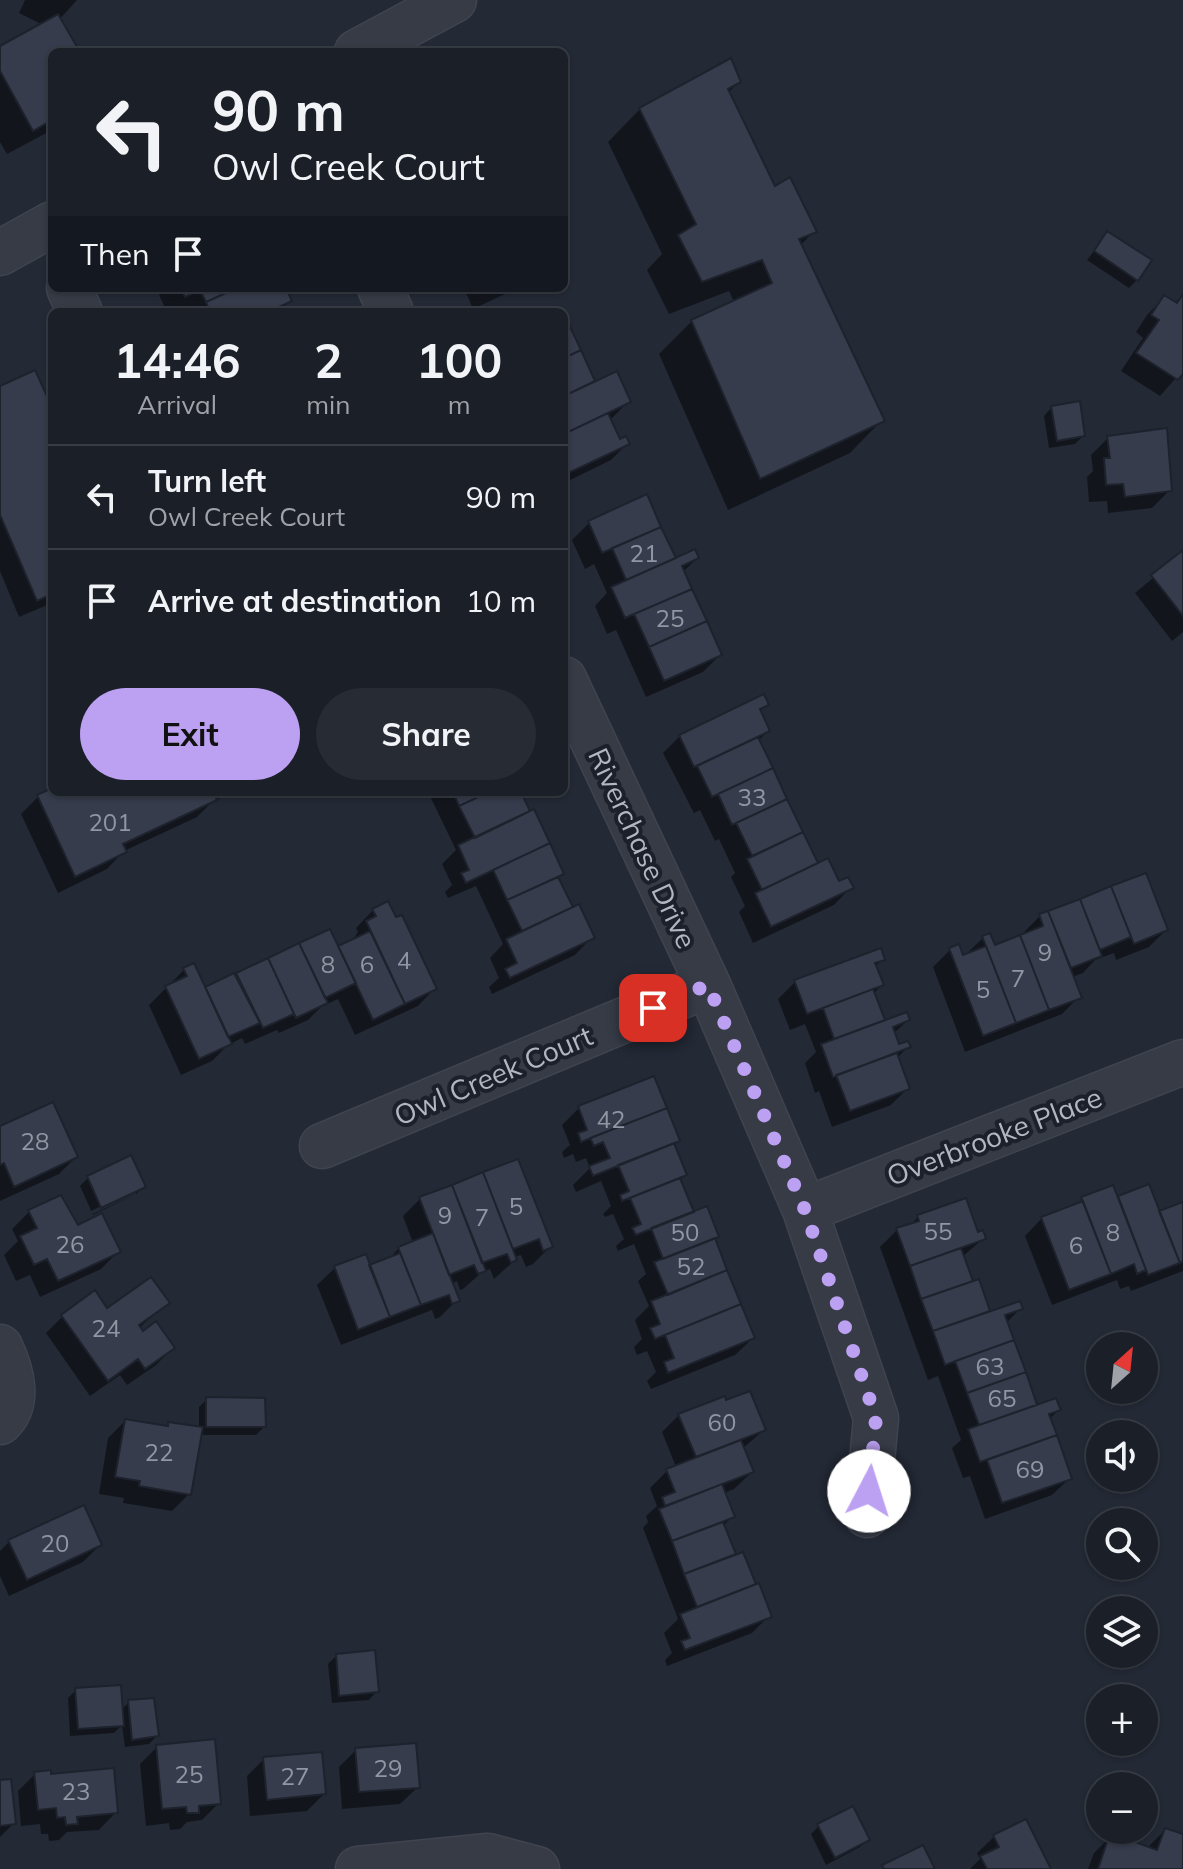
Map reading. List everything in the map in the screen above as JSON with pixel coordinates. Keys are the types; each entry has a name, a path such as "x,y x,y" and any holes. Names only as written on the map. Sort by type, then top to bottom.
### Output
{"street":[{"path":"364,48 454,0"},
{"path":"0,253 48,236"},
{"name":"Riverchase Drive","path":"568,688 708,985 805,1210 876,1418 867,1515"},
{"name":"Owl Creek Court","path":"322,1146 708,985"},
{"name":"Overbrooke Place","path":"805,1210 1183,1062"},
{"path":"0,1347 9,1366 13,1392 7,1415 0,1422"},
{"path":"358,1869 488,1856 537,1869"}],"building":[{"path":"58,14 78,48 48,48 48,122 33,131 0,71 0,46"},
{"path":"731,58 741,82 728,89 775,186 790,177 817,232 799,239 885,421 760,479 691,320 772,283 762,260 702,282 678,235 696,224 639,108"},
{"path":"1107,231 1152,260 1138,281 1094,251"},
{"path":"201,292 228,292 206,302"},
{"path":"228,292 288,292 292,301 277,308 208,308 206,302"},
{"path":"1183,294 1183,374 1178,380 1136,353 1159,320 1151,315 1164,295 1177,303"},
{"path":"568,322 581,350 568,356"},
{"path":"581,350 595,381 568,394 568,356"},
{"path":"35,370 48,398 48,596 37,601 0,515 0,386"},
{"path":"617,371 631,402 568,432 568,394"},
{"path":"1080,401 1085,436 1057,441 1051,406"},
{"path":"608,413 620,439 626,436 630,444 568,473 568,432"},
{"path":"1167,428 1172,491 1125,497 1123,484 1106,485 1104,458 1110,458 1107,436"},
{"path":"647,494 661,527 602,553 588,521"},
{"path":"661,527 676,558 626,580 612,548"},
{"path":"695,549 699,558 682,566 692,589 625,618 611,587"},
{"path":"1183,550 1183,616 1151,575"},
{"path":"692,589 707,621 649,647 634,614"},
{"path":"707,621 722,655 664,681 649,647"},
{"path":"764,694 769,705 760,709 770,731 694,767 679,735"},
{"path":"758,737 773,768 712,797 697,766"},
{"path":"773,768 787,799 732,825 718,794"},
{"path":"48,790 48,796 215,796 217,800 123,844 127,852 75,877 37,795"},
{"path":"455,796 480,796 459,806"},
{"path":"480,796 523,796 530,811 475,838 459,806"},
{"path":"787,799 803,832 752,856 736,823"},
{"path":"534,809 550,843 466,883 461,873 469,870 458,845"},
{"path":"803,832 818,863 762,890 747,859"},
{"path":"550,843 564,874 507,900 493,870"},
{"path":"828,858 839,881 848,877 854,888 771,927 755,893"},
{"path":"1146,873 1168,930 1134,944 1111,886"},
{"path":"558,877 573,907 522,931 507,900"},
{"path":"1111,886 1131,937 1100,950 1080,899"},
{"path":"1080,899 1102,956 1071,968 1048,911"},
{"path":"388,901 396,917 402,915 437,989 405,1004 366,921 376,916 372,909"},
{"path":"579,904 595,938 510,978 505,969 517,963 506,939"},
{"path":"1048,911 1082,998 1049,1010 1020,935 1043,926 1039,914"},
{"path":"330,929 356,983 325,998 299,943"},
{"path":"370,931 405,1004 373,1020 338,946"},
{"path":"990,933 995,945 1020,935 1049,1010 1016,1023 982,936"},
{"path":"299,943 328,1003 296,1018 268,958"},
{"path":"959,944 963,955 986,946 1016,1023 983,1036 949,948"},
{"path":"881,948 885,960 875,963 884,985 807,1014 794,980"},
{"path":"268,958 294,1014 263,1028 236,973"},
{"path":"194,963 232,1044 199,1059 165,986 187,976 183,968"},
{"path":"234,973 260,1023 228,1037 205,987"},
{"path":"873,989 885,1020 834,1039 823,1008"},
{"path":"907,1012 910,1020 893,1027 899,1044 908,1041 911,1047 833,1077 821,1044"},
{"path":"897,1053 910,1089 850,1111 836,1075"},
{"path":"654,1076 667,1108 581,1142 578,1133 587,1130 578,1106"},
{"path":"53,1102 78,1157 14,1187 4,1163 0,1165 0,1126"},
{"path":"667,1108 680,1141 593,1176 589,1166 610,1158 603,1142 594,1146 590,1138"},
{"path":"674,1143 687,1175 622,1201 620,1195 629,1191 618,1165"},
{"path":"131,1155 146,1187 101,1208 87,1176"},
{"path":"518,1159 553,1247 543,1251 539,1239 513,1249 483,1172"},
{"path":"483,1172 517,1260 511,1263 507,1254 482,1263 452,1185"},
{"path":"680,1178 694,1212 636,1235 632,1228 641,1224 630,1198"},
{"path":"1149,1184 1180,1263 1148,1275 1118,1196"},
{"path":"452,1185 486,1271 478,1274 474,1265 449,1275 419,1197"},
{"path":"1113,1185 1146,1270 1137,1274 1134,1264 1111,1274 1081,1197"},
{"path":"61,1195 78,1225 102,1213 121,1252 58,1281 47,1259 34,1265 20,1236 37,1228 28,1210"},
{"path":"966,1198 978,1232 983,1230 986,1239 910,1266 896,1228 919,1221 917,1215"},
{"path":"1083,1201 1111,1274 1069,1290 1041,1217"},
{"path":"1183,1202 1183,1261 1180,1263 1159,1211"},
{"path":"707,1206 719,1237 663,1259 651,1228"},
{"path":"433,1233 460,1301 452,1304 449,1295 421,1305 398,1247"},
{"path":"715,1238 727,1270 668,1295 654,1262"},
{"path":"961,1248 973,1281 921,1299 910,1266"},
{"path":"400,1253 421,1305 390,1317 369,1265"},
{"path":"366,1254 390,1317 358,1330 334,1266"},
{"path":"727,1270 741,1304 655,1339 650,1328 660,1324 651,1301"},
{"path":"151,1277 170,1303 139,1325 143,1331 156,1321 175,1348 145,1369 138,1359 108,1381 61,1315 95,1290 107,1308"},
{"path":"979,1279 990,1311 933,1331 921,1299"},
{"path":"1020,1301 1023,1309 1005,1315 1014,1340 945,1365 933,1331"},
{"path":"741,1304 755,1338 668,1373 664,1362 674,1358 665,1335"},
{"path":"1014,1340 1026,1372 967,1393 955,1361"},
{"path":"1026,1372 1037,1405 979,1425 967,1393"},
{"path":"750,1391 766,1430 696,1457 678,1414 725,1396 726,1400"},
{"path":"206,1397 265,1398 266,1427 206,1427"},
{"path":"1056,1398 1061,1410 1049,1414 1057,1435 980,1462 968,1429"},
{"path":"125,1419 168,1426 168,1422 203,1427 191,1495 139,1486 140,1481 115,1477"},
{"path":"1057,1435 1072,1479 1002,1503 987,1460"},
{"path":"741,1440 754,1472 665,1506 662,1497 675,1492 666,1469"},
{"path":"722,1484 735,1517 672,1541 659,1509"},
{"path":"84,1505 102,1545 27,1580 8,1540"},
{"path":"723,1522 736,1554 684,1574 672,1541"},
{"path":"743,1552 756,1584 697,1607 684,1574"},
{"path":"759,1583 772,1617 685,1650 681,1641 690,1638 680,1614"},
{"path":"375,1650 379,1692 339,1696 336,1654"},
{"path":"121,1685 124,1726 78,1729 75,1688"},
{"path":"154,1698 159,1736 132,1740 128,1700"},
{"path":"215,1739 221,1804 199,1806 199,1813 187,1813 186,1807 162,1809 156,1745"},
{"path":"416,1743 420,1788 359,1792 355,1748"},
{"path":"322,1752 326,1794 267,1800 263,1757"},
{"path":"114,1768 118,1813 77,1817 78,1824 66,1825 65,1817 57,1818 56,1808 38,1810 34,1772 51,1770 51,1774"},
{"path":"11,1779 16,1824 0,1826 0,1780"},
{"path":"853,1806 870,1840 835,1858 817,1824"},
{"path":"1026,1819 1051,1869 987,1869 980,1856 999,1847 993,1835"},
{"path":"1165,1828 1183,1834 1183,1869 1098,1869 1106,1844 1140,1844 1157,1850"},
{"path":"923,1845 935,1869 884,1869 882,1865"}],"route":[{"path":"653,1008 708,985 805,1210 876,1418 869,1491"}]}
